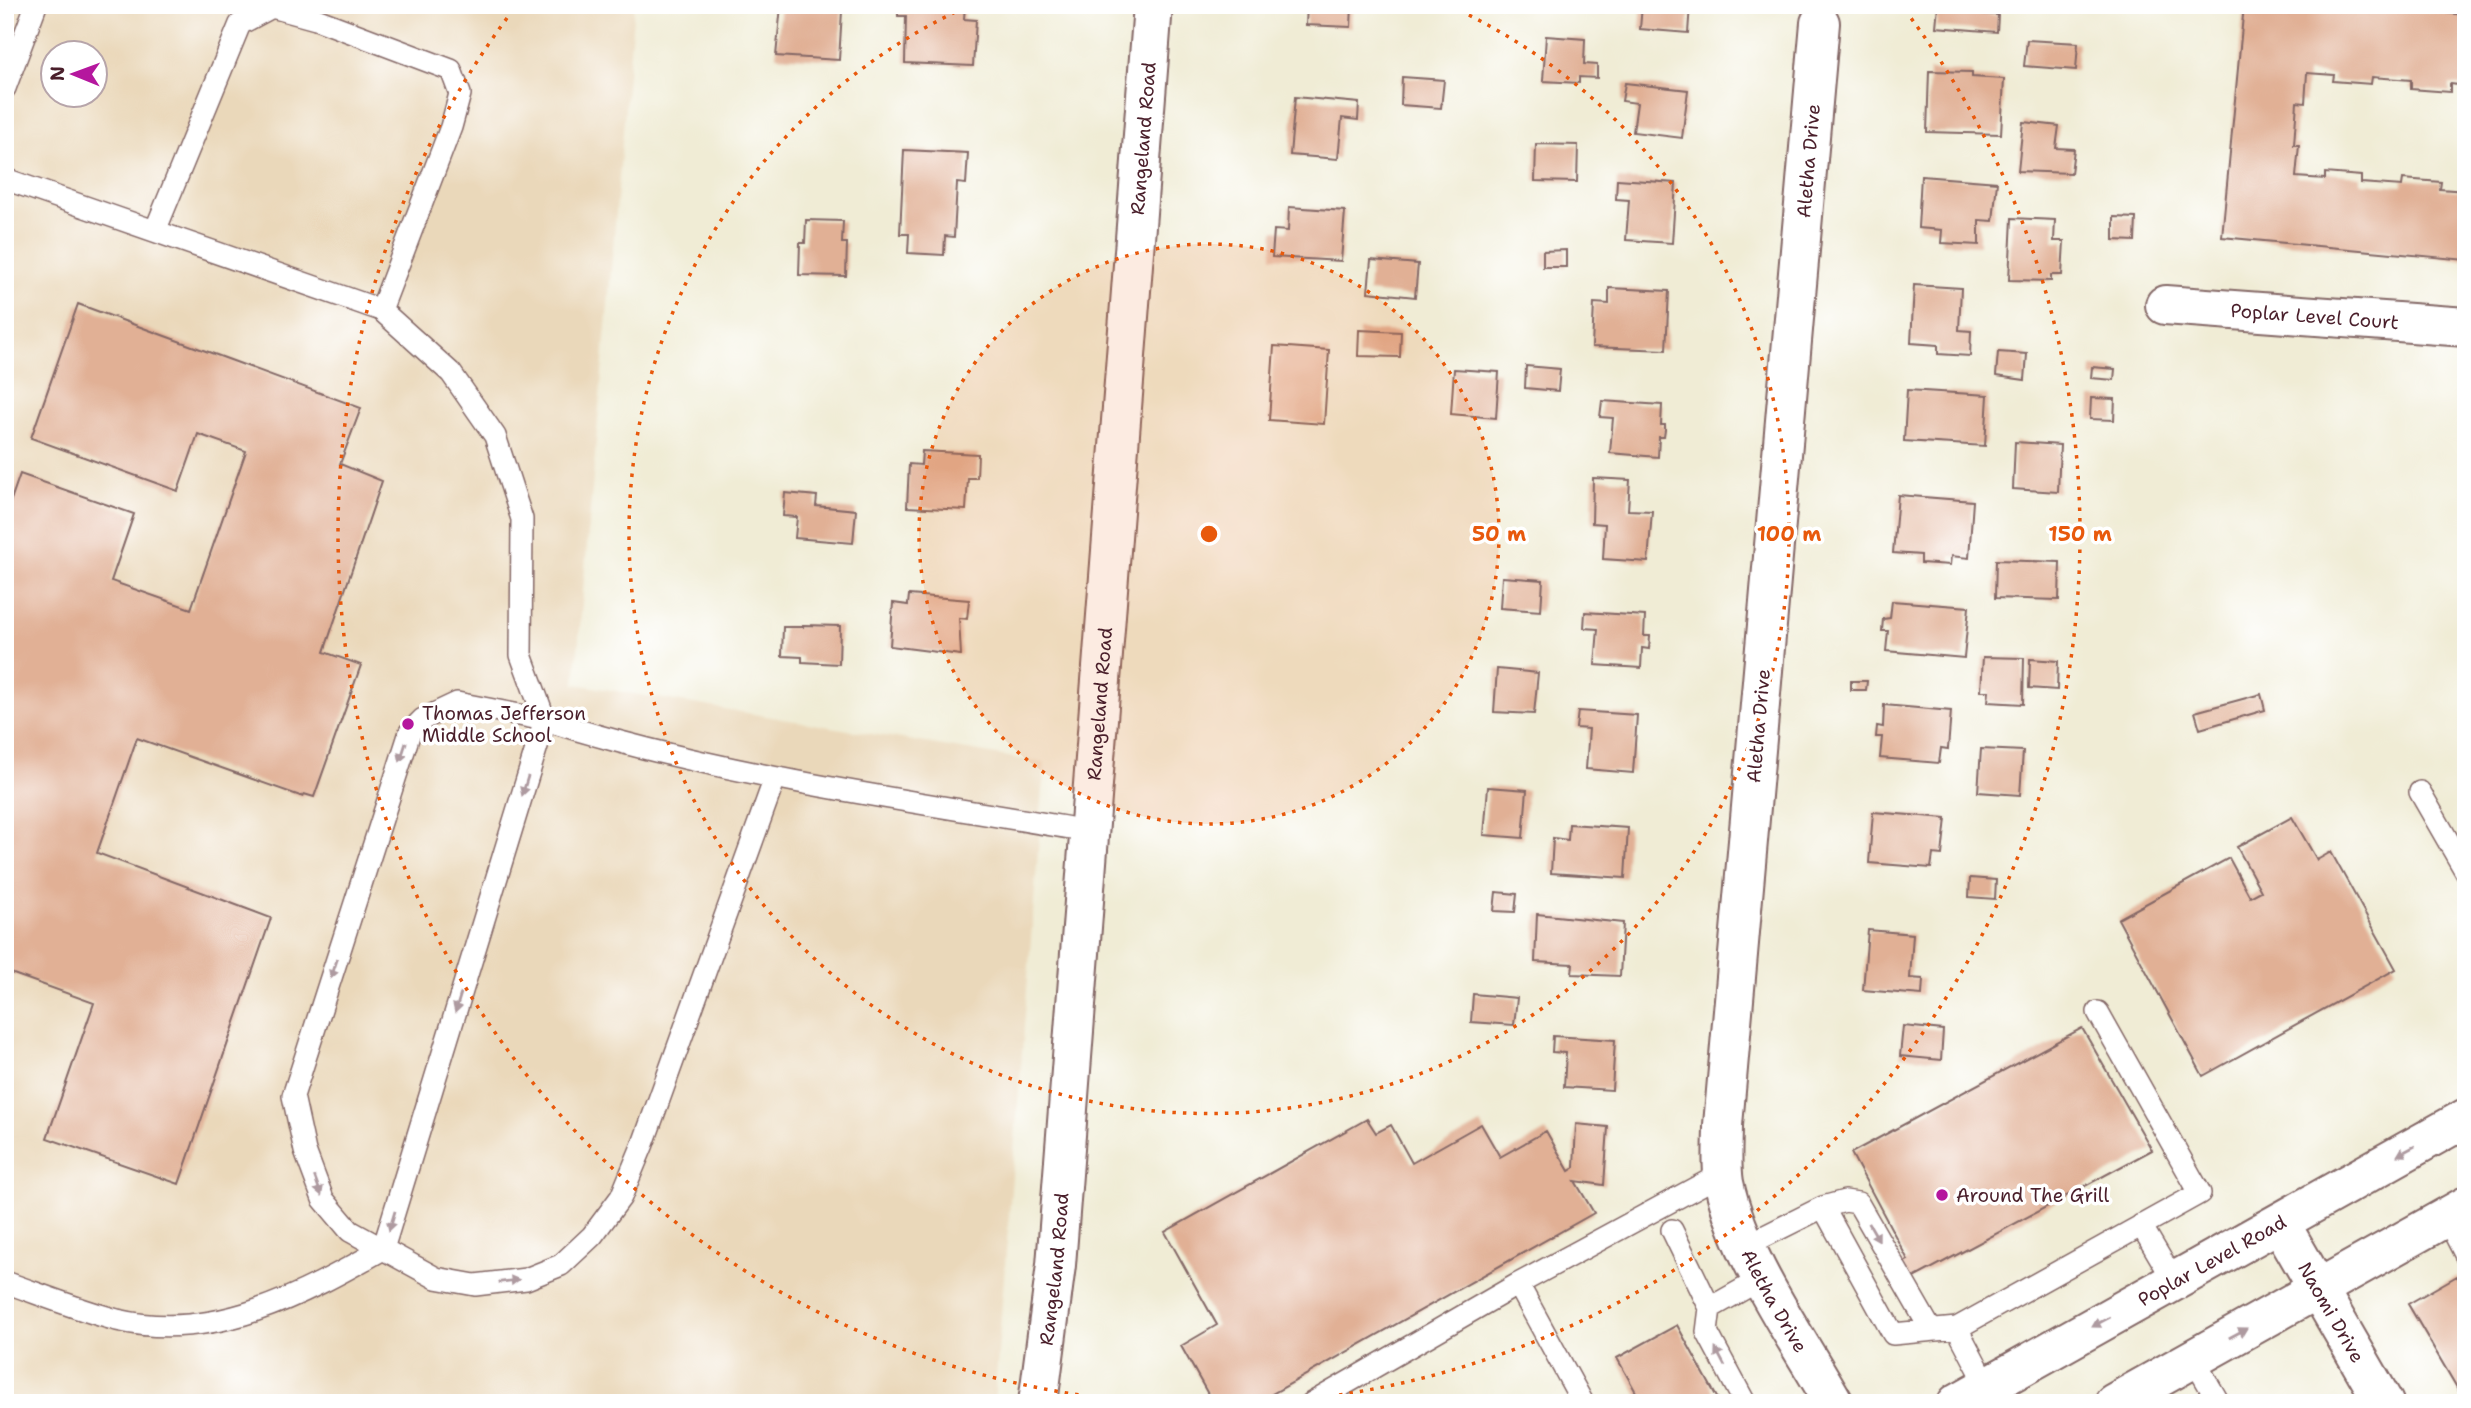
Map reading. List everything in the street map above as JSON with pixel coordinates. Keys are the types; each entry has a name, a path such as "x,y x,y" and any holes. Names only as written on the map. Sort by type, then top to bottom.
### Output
{"street":[{"name":"Rangeland Road","path":"1038,1403 1056,1265 1153,5"},
{"name":"Aletha Drive","path":"1820,23 1723,1125 1724,1173 1735,1219 1755,1261 1834,1403"},
{"name":"Poplar Level Court","path":"2165,305 2466,327"},
{"name":"Poplar Level Road","path":"1972,1394 2466,1118"},
{"path":"2114,1403 2456,1212"},
{"name":"Naomi Drive","path":"2280,1223 2380,1401"}],"lane":[{"path":"5,88 36,5"},
{"path":"155,231 240,24 272,7 316,19 451,70 460,94 451,127 381,310"},
{"path":"5,179 381,310 451,373 495,436 522,519 521,655 544,720 383,1249 302,1295 235,1318 170,1326 118,1320 5,1282"},
{"path":"775,778 643,1144 621,1197 592,1236 561,1265 526,1279 475,1285 436,1278 350,1231 323,1199 305,1151 293,1096 410,732 423,719 457,703 544,720 596,737 775,778 1088,831"},
{"path":"2420,792 2466,873"},
{"path":"1824,1207 1893,1334 1957,1328 2200,1193 2098,1012"},
{"path":"1312,1403 1518,1284 1724,1173"},
{"path":"1710,1308 1755,1261 1824,1207 1845,1201 1858,1203 1931,1330"},
{"path":"2456,1212 2466,1256"},
{"path":"2141,1226 2174,1281"},
{"path":"1672,1230 1710,1308 1707,1332 1745,1403"},
{"path":"1518,1284 1583,1403"},
{"path":"1957,1328 1972,1394"},
{"path":"2193,1358 2219,1403"}],"shaded area":[{"name":"Thomas Jefferson Middle School","path":"5,5 634,5 575,684 1045,763 994,1403 5,1403"}],"building":[{"path":"898,5 965,5 964,19 976,20 973,66 905,63 906,16 898,16"},
{"path":"1307,5 1352,5 1351,27 1306,25"},
{"path":"1642,5 1690,5 1688,33 1640,29"},
{"path":"1938,5 1984,5 1983,14 1998,15 1997,32 1936,27"},
{"path":"2244,5 2363,5 2466,15 2466,86 2450,84 2450,92 2411,89 2411,80 2372,77 2371,84 2333,81 2334,75 2307,73 2305,103 2297,102 2294,145 2299,145 2296,177 2325,179 2325,173 2361,176 2361,183 2402,186 2403,179 2441,182 2440,189 2466,191 2466,260 2222,237"},
{"path":"781,6 842,11 839,60 776,56"},
{"path":"1546,36 1585,39 1584,64 1597,65 1597,78 1579,77 1579,83 1543,81"},
{"path":"2027,40 2078,43 2076,70 2024,66"},
{"path":"1929,71 1972,72 1972,77 2004,79 2001,134 1927,132"},
{"path":"1402,77 1444,80 1441,108 1401,105"},
{"path":"1625,83 1688,90 1682,138 1633,132 1637,103 1622,101"},
{"path":"1295,97 1359,103 1358,120 1342,118 1338,159 1290,155"},
{"path":"2023,122 2059,126 2056,148 2074,149 2071,173 2018,171"},
{"path":"1536,144 1578,145 1577,182 1535,181"},
{"path":"904,150 968,153 966,184 957,183 954,237 945,236 944,255 908,253 909,234 900,234"},
{"path":"1921,176 1997,182 1993,221 1979,220 1979,245 1941,243 1942,230 1918,228"},
{"path":"1617,179 1676,183 1672,243 1626,240 1629,200 1616,199"},
{"path":"1289,207 1345,211 1341,261 1272,257 1274,230 1288,231"},
{"path":"2114,217 2136,218 2135,241 2114,240"},
{"path":"2012,218 2055,220 2054,241 2064,241 2062,275 2051,275 2051,281 2009,280"},
{"path":"806,220 843,221 842,243 847,243 846,276 799,275 800,243 805,243"},
{"path":"1566,250 1566,267 1543,267 1543,251"},
{"path":"1371,260 1418,264 1415,297 1368,292"},
{"path":"1914,285 1961,288 1959,330 1971,331 1970,356 1938,354 1938,345 1911,343"},
{"path":"1609,288 1669,291 1666,350 1592,347 1594,303 1609,304"},
{"path":"78,304 361,408 340,464 382,481 324,652 361,665 314,797 304,794 303,797 137,738 97,853 271,918 179,1184 47,1138 94,1003 5,971 5,517 20,474 134,514 111,581 191,609 246,451 198,434 178,491 31,438"},
{"path":"1359,330 1401,332 1400,357 1358,356"},
{"path":"1274,346 1329,350 1324,424 1269,420"},
{"path":"1998,352 2027,354 2025,380 1996,376"},
{"path":"1526,366 1560,369 1558,391 1525,388"},
{"path":"2092,367 2115,369 2114,380 2091,378"},
{"path":"1454,369 1499,372 1496,418 1451,414"},
{"path":"1907,390 1988,395 1985,446 1904,441"},
{"path":"2091,398 2115,399 2114,420 2090,419"},
{"path":"1602,401 1662,405 1661,425 1665,425 1665,430 1664,437 1659,437 1658,457 1610,453 1613,418 1600,417"},
{"path":"2015,442 2060,445 2058,492 2013,489"},
{"path":"922,451 978,454 977,478 968,478 966,510 907,507 909,464 921,465"},
{"path":"1593,478 1630,480 1628,510 1652,511 1648,562 1603,559 1605,524 1592,523"},
{"path":"785,493 817,496 816,506 856,510 853,543 795,538 797,517 783,516"},
{"path":"1898,495 1973,501 1969,558 1951,556 1950,565 1921,563 1921,555 1893,553"},
{"path":"1996,560 2060,562 2059,600 1995,598"},
{"path":"1502,577 1543,580 1541,611 1500,608"},
{"path":"909,595 969,600 967,619 959,618 961,655 890,646 893,603 908,605"},
{"path":"1892,601 1969,607 1964,658 1886,651 1888,631 1882,631 1883,619 1890,618"},
{"path":"1585,612 1645,616 1644,636 1650,636 1649,649 1642,648 1641,668 1595,665 1598,629 1584,628"},
{"path":"840,626 839,664 802,662 802,657 782,656 783,627"},
{"path":"1983,657 2024,658 2023,704 1988,702 1989,691 1981,691"},
{"path":"2030,659 2058,661 2057,690 2029,688"},
{"path":"1497,669 1538,673 1534,714 1494,712"},
{"path":"1851,681 1867,681 1866,690 1851,690"},
{"path":"2261,694 2265,710 2200,729 2195,712"},
{"path":"1884,705 1951,711 1948,749 1941,748 1939,763 1880,758 1882,737 1876,737 1877,726 1883,727"},
{"path":"1578,711 1637,715 1633,773 1586,769 1589,729 1576,728"},
{"path":"1981,749 2023,751 2020,795 1978,792"},
{"path":"1488,787 1527,790 1523,838 1484,835"},
{"path":"1873,812 1946,818 1942,855 1933,854 1931,868 1869,863"},
{"path":"2292,817 2317,860 2331,852 2396,969 2203,1076 2118,919 2229,858 2250,897 2261,891 2237,847"},
{"path":"1569,824 1628,828 1625,878 1551,873 1553,838 1568,840"},
{"path":"1970,878 1996,880 1995,899 1969,897"},
{"path":"1496,892 1517,894 1515,912 1494,911"},
{"path":"1537,914 1623,923 1620,976 1572,974 1573,964 1535,962"},
{"path":"1868,930 1913,934 1910,978 1923,979 1922,995 1863,990"},
{"path":"1473,994 1517,998 1514,1025 1471,1022"},
{"path":"1903,1026 1943,1030 1941,1060 1900,1056"},
{"path":"2082,1028 2152,1150 1910,1280 1901,1264 1908,1260 1851,1153"},
{"path":"1553,1036 1615,1040 1612,1090 1564,1087 1566,1053 1552,1052"},
{"path":"1367,1119 1376,1133 1391,1125 1412,1163 1481,1124 1500,1157 1546,1131 1569,1171 1574,1168 1576,1124 1608,1127 1604,1185 1575,1181 1594,1213 1256,1403 1213,1403 1181,1346 1217,1325 1165,1232"},
{"path":"2457,1276 2466,1292 2466,1403 2408,1304"},
{"path":"1677,1325 1720,1403 1642,1403 1617,1358"}],"place":[{"name":"Thomas Jefferson Middle School","path":"408,724"},
{"name":"Around The Grill","path":"1942,1195"}]}
